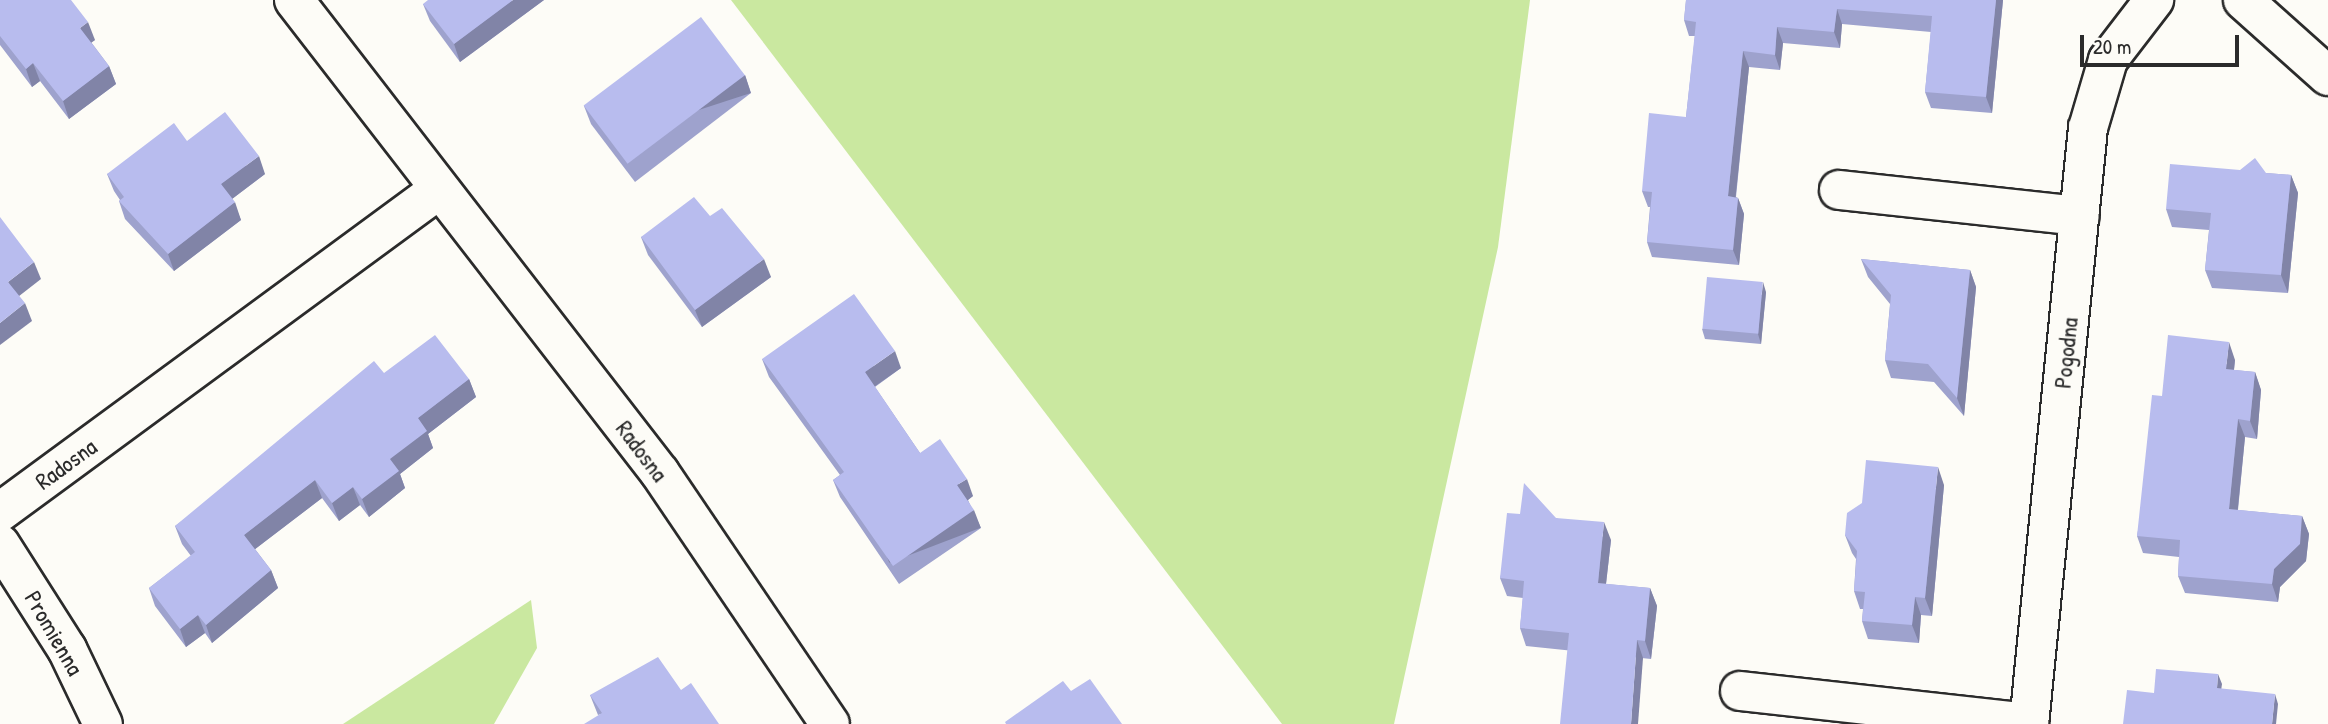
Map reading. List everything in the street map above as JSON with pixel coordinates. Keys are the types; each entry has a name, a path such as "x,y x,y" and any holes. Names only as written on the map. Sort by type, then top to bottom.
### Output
{"street":[{"name":"Radosna","path":"294,0 437,191 660,473 830,724"},
{"name":"Pogodna","path":"2029,724 2080,216 2098,83 2154,0"},
{"path":"2243,0 2328,76"},
{"path":"1839,190 2080,216"},
{"name":"Radosna","path":"0,512 437,191"},
{"name":"Promienna","path":"0,544 66,649 103,724"},
{"path":"1740,691 2029,724"}],"green space":[{"path":"731,0 1530,0 1498,247 1394,724 1282,724"},
{"path":"531,600 537,648 494,724 343,724"}],"building":[{"path":"0,0 71,0 88,22 80,28 109,66 63,101 33,63 26,69 0,36"},
{"path":"428,0 513,0 454,44 423,4"},
{"path":"1686,0 1996,0 1986,97 1925,92 1932,16 1837,9 1834,32 1777,27 1775,55 1743,51 1728,196 1738,198 1733,250 1647,242 1652,192 1642,191 1649,113 1686,117 1696,22 1684,20"},
{"path":"701,17 745,75 628,164 584,105"},
{"path":"225,112 259,156 221,184 235,202 168,254 119,201 124,197 107,174 174,123 187,141"},
{"path":"2255,158 2266,173 2291,175 2281,275 2205,270 2211,213 2166,209 2170,164 2240,170"},
{"path":"694,197 710,216 722,208 764,259 695,310 641,237"},
{"path":"0,217 34,262 8,282 25,303 0,323"},
{"path":"1861,259 1970,270 1957,398 1928,364 1885,360 1891,295"},
{"path":"1707,277 1763,282 1758,334 1702,329"},
{"path":"854,294 895,351 865,372 920,453 940,439 967,479 957,485 974,510 893,566 833,480 844,472 762,359"},
{"path":"435,335 469,379 418,418 427,431 390,459 399,471 362,499 353,487 332,503 315,480 244,535 271,570 206,625 198,615 180,629 149,588 195,552 175,526 374,361 384,373"},
{"path":"2168,335 2229,342 2226,369 2255,372 2250,421 2238,419 2229,509 2302,516 2300,544 2274,569 2272,584 2178,576 2180,540 2137,536 2152,395 2162,396"},
{"path":"1866,460 1938,467 1925,598 1915,597 1912,625 1862,621 1865,592 1854,591 1857,551 1845,535 1847,513 1862,503"},
{"path":"1524,483 1556,518 1604,522 1598,583 1650,588 1645,641 1637,640 1631,724 1560,724 1569,633 1520,628 1524,581 1500,578 1507,513 1520,514"},
{"path":"658,657 681,690 691,683 719,724 584,724 602,713 590,695"},
{"path":"2156,669 2218,674 2217,688 2275,694 2272,724 2123,724 2127,690 2154,693"},
{"path":"1090,679 1122,724 1006,724 1005,722 1063,681 1071,691"}]}
